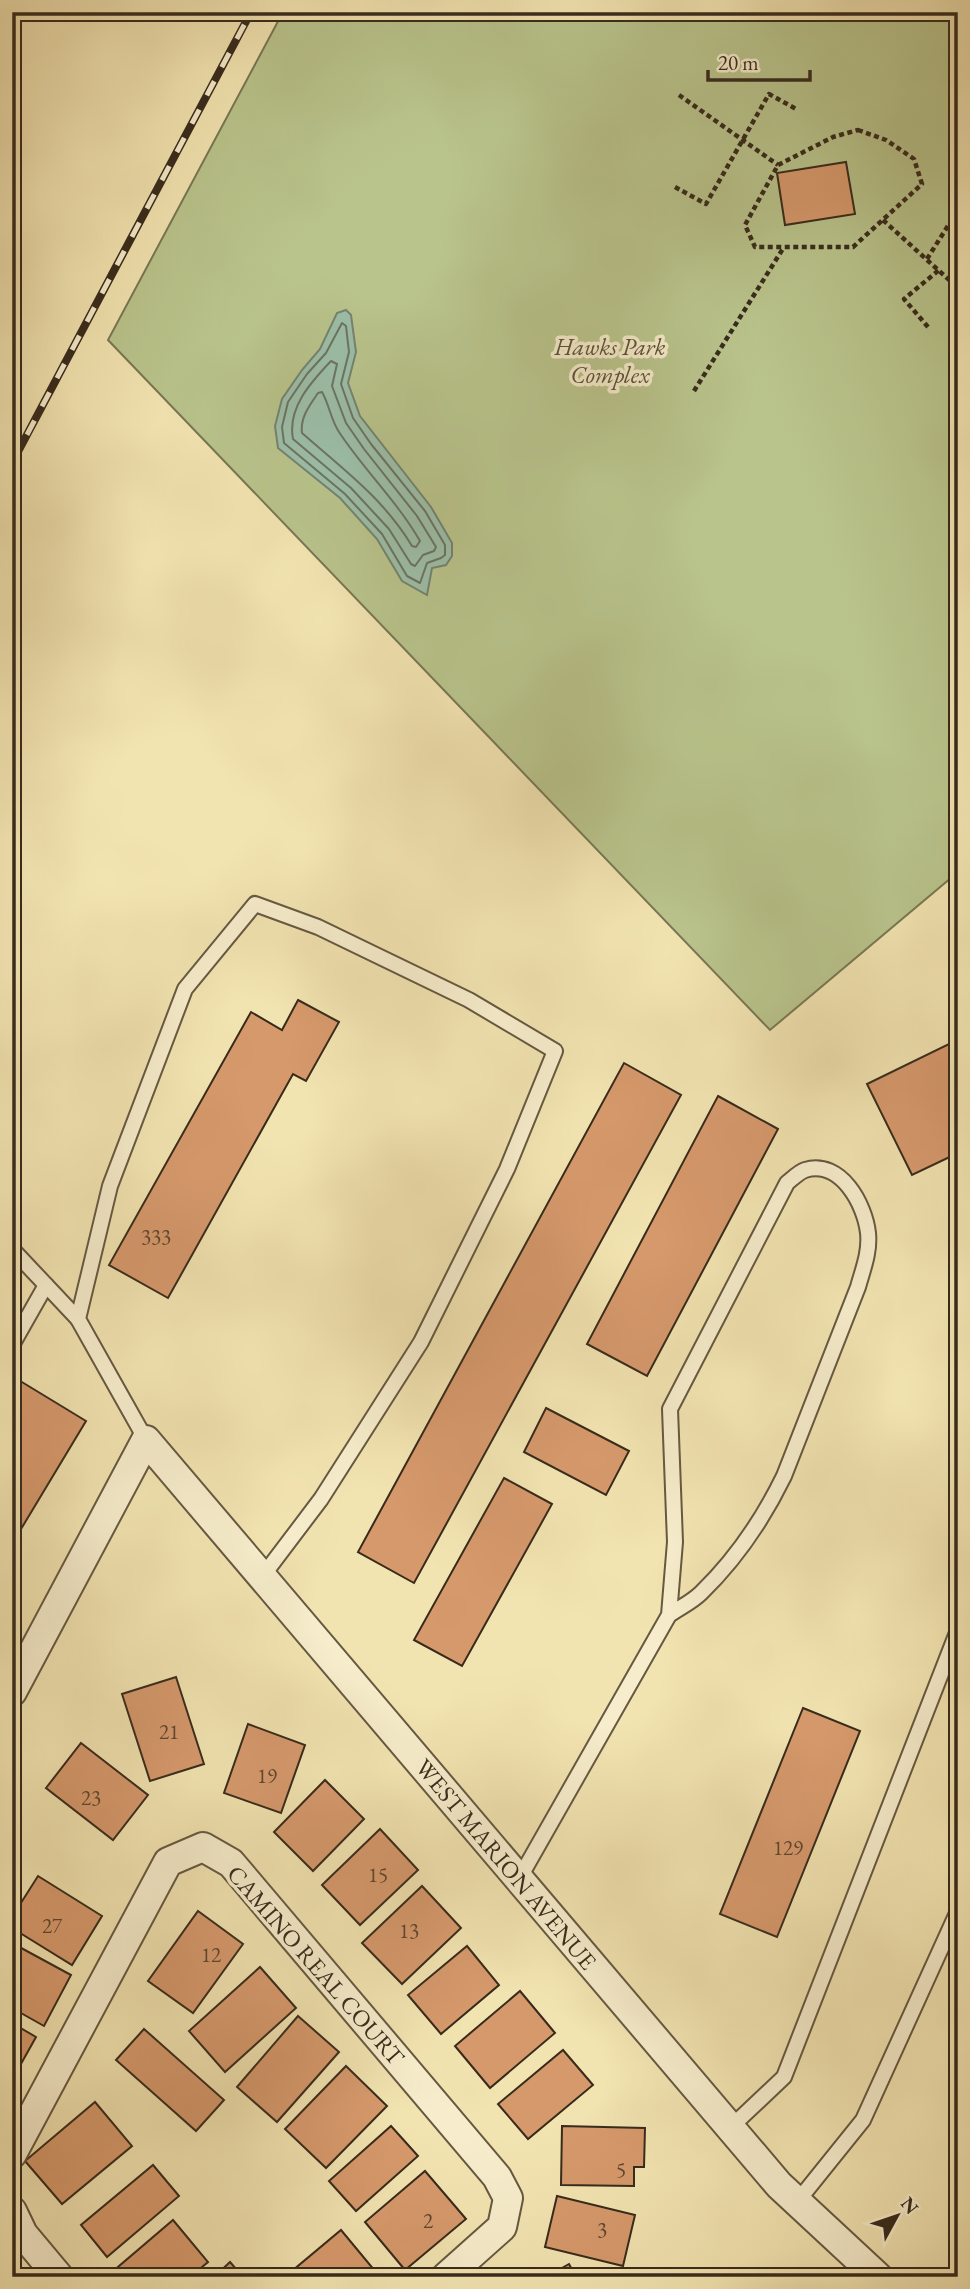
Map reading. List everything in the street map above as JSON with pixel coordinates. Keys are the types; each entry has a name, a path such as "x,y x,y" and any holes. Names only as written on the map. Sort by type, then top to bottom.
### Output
{"street":[{"name":"WEST MARION AVENUE","path":"146,1440 779,2185 878,2277"},
{"path":"12,1692 146,1440"},
{"name":"CAMINO REAL COURT","path":"12,2154 167,1862 203,1847 231,1863 498,2176 508,2198 502,2227 446,2277"},
{"path":"12,2211 23,2234 59,2277"}],"lane":[{"path":"78,1319 110,1186 186,989 256,904 318,927 456,994 555,1051 507,1169 421,1342 321,1499 262,1577"},
{"path":"519,1879 669,1615 676,1542 670,1409 787,1183 805,1170 824,1170 840,1178 853,1192 864,1213 868,1234 867,1255 858,1287 784,1476 769,1506 733,1557 699,1595 669,1615"},
{"path":"12,1249 78,1319 146,1440"},
{"path":"12,1345 46,1285"},
{"path":"730,2128 784,2077 957,1635"},
{"path":"797,2202 863,2120 958,1911"}],"path":[{"path":"675,187 706,204 769,93 798,110"},
{"path":"679,95 778,165"},
{"path":"859,130 886,140 914,159 922,184 853,247 755,247 745,225 778,165 833,137 859,130"},
{"path":"927,260 956,213 958,214"},
{"path":"883,220 958,288"},
{"path":"694,391 784,247"},
{"path":"928,327 904,299 939,270"}],"green space":[{"name":"Hawks Park Complex","path":"283,12 958,12 958,872 770,1030 108,340"}],"water":[{"path":"346,310 351,315 356,352 348,383 360,416 431,507 452,543 452,556 446,565 432,568 427,595 402,581 377,539 340,498 278,448 275,426 282,399 320,349 337,313"}],"building":[{"path":"846,162 855,214 785,225 777,173"},
{"path":"298,1000 339,1022 306,1081 293,1074 168,1298 109,1265 251,1012 282,1030"},
{"path":"953,1042 958,1051 958,1153 912,1175 867,1084"},
{"path":"624,1063 681,1095 414,1583 358,1552"},
{"path":"718,1096 778,1129 647,1376 587,1344"},
{"path":"12,1376 86,1421 12,1544"},
{"path":"546,1408 629,1451 606,1495 524,1452"},
{"path":"504,1478 552,1504 462,1666 414,1640"},
{"path":"176,1677 204,1764 150,1781 122,1694"},
{"path":"803,1708 860,1731 777,1937 720,1914"},
{"path":"248,1724 305,1745 281,1813 224,1793"},
{"path":"81,1743 148,1795 113,1840 46,1788"},
{"path":"325,1780 364,1819 313,1871 274,1832"},
{"path":"380,1829 418,1870 360,1925 322,1885"},
{"path":"38,1876 102,1916 72,1965 12,1928 12,1917"},
{"path":"422,1886 461,1928 402,1984 362,1943"},
{"path":"198,1911 243,1944 193,2013 148,1981"},
{"path":"12,1943 71,1975 44,2026 12,2008"},
{"path":"467,1946 499,1985 441,2034 408,1995"},
{"path":"260,1967 296,2008 225,2072 189,2031"},
{"path":"520,1991 555,2033 490,2088 455,2046"},
{"path":"298,2016 339,2052 277,2122 237,2087"},
{"path":"12,2023 36,2037 12,2080"},
{"path":"144,2029 224,2100 196,2131 116,2060"},
{"path":"563,2050 593,2085 528,2139 498,2104"},
{"path":"346,2066 387,2106 326,2168 285,2129"},
{"path":"95,2102 132,2146 62,2204 25,2161"},
{"path":"391,2126 418,2156 356,2211 329,2181"},
{"path":"562,2126 645,2128 644,2167 634,2167 634,2186 561,2185"},
{"path":"153,2165 179,2196 107,2257 81,2225"},
{"path":"425,2171 466,2219 405,2270 365,2222"},
{"path":"557,2196 635,2215 623,2266 545,2247"},
{"path":"173,2220 208,2262 190,2277 126,2277 118,2267"},
{"path":"341,2230 380,2277 297,2277 292,2271"},
{"path":"230,2262 243,2277 214,2277"},
{"path":"569,2264 576,2277 546,2277"}],"railway":[{"path":"12,463 251,12"}]}
